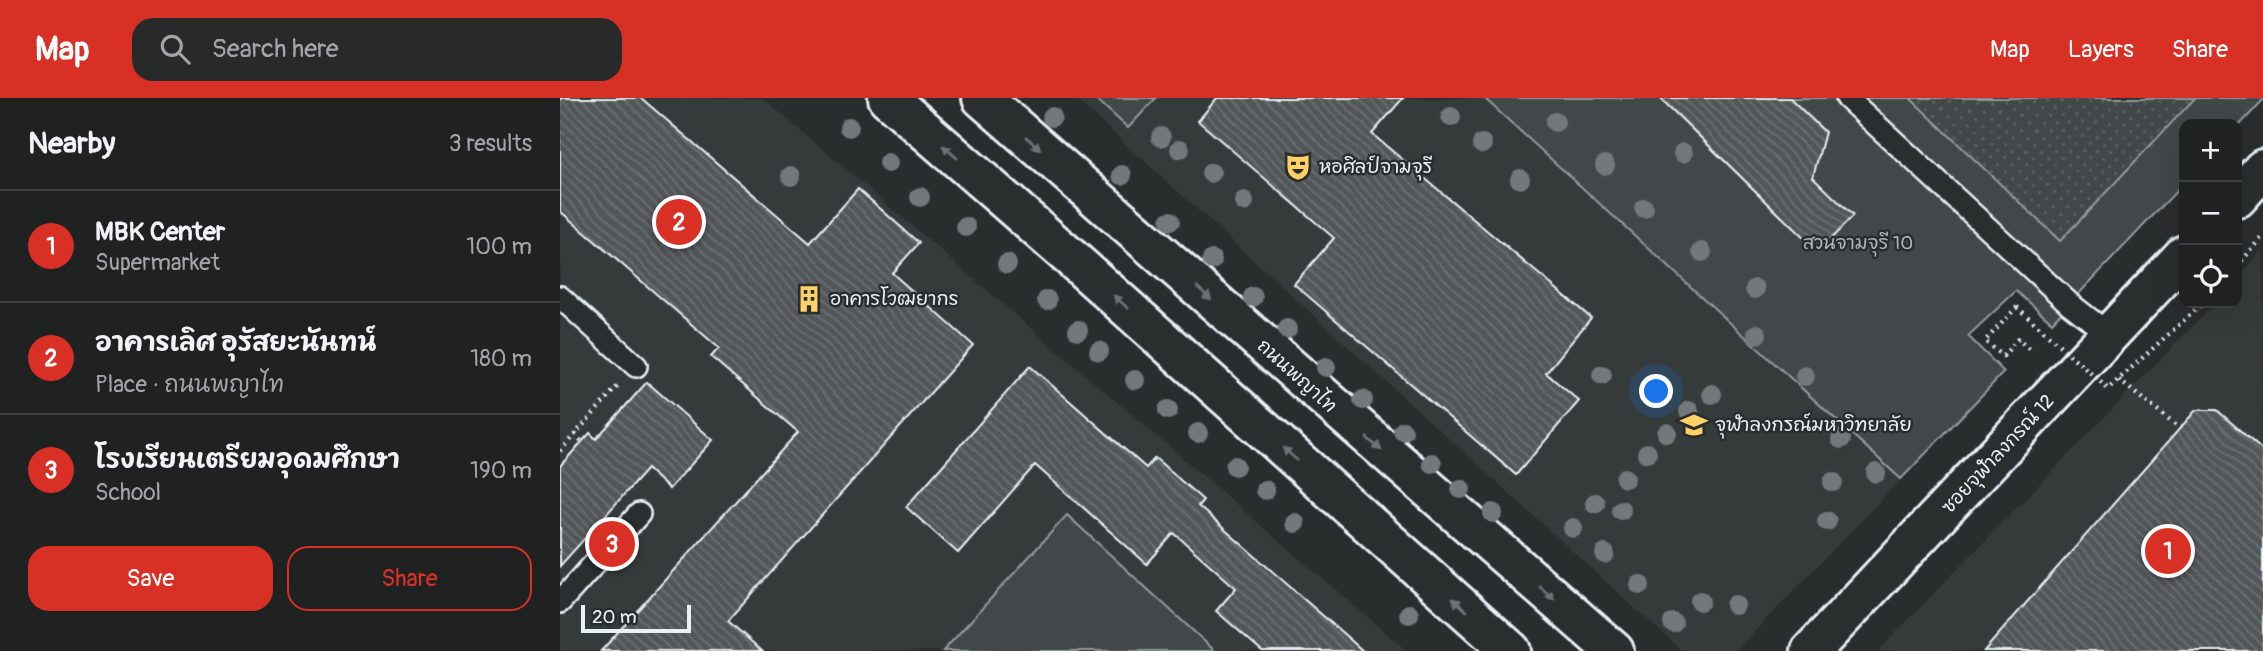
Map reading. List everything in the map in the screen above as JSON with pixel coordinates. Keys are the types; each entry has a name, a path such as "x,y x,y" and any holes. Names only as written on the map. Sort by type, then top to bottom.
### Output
{"main road":[{"path":"888,98 1511,651"},
{"name":"ถนนพญาไท","path":"982,98 1614,651"},
{"path":"2242,192 2263,169"},
{"name":"ซอยจุฬาลงกรณ์ 12","path":"1811,651 2179,260"}],"lane":[{"path":"1847,98 2070,304 2110,335"},
{"path":"560,297 636,366"},
{"path":"560,602 639,514"}],"path":[{"path":"2242,260 2263,237"},
{"path":"2032,352 2018,339 2003,356 1985,341 2017,307 2108,389 2197,308"},
{"path":"560,450 636,366"},
{"path":"2118,380 2180,429"},
{"path":"575,434 582,442"}],"shaded area":[{"path":"560,98 763,98 1407,651 560,651"},
{"name":"จุฬาลงกรณ์มหาวิทยาลัย","path":"1075,98 2263,98 2242,123 2242,119 2179,119 2179,188 2052,322 2016,291 1968,336 2004,372 1736,651 1682,651"},
{"path":"2263,250 2263,651 1878,651 2210,308 2242,308 2242,273"}],"green space":[{"path":"1095,98 1156,98 1128,128"},
{"name":"สวนจามจุรี 10","path":"1484,98 2263,98 2242,123 2242,119 2179,119 2179,188 2052,322 2016,291 1968,336 2004,372 1901,479"},
{"path":"1910,98 2195,98 2060,241"},
{"path":"1067,515 1215,651 943,651"}],"building":[{"path":"560,98 641,98 810,243 858,189 919,243 892,273 973,345 728,621 762,651 601,651 798,432 711,357 719,348 560,211"},
{"path":"1217,98 1403,98 1372,134 1591,318 1546,373 1579,401 1516,475 1294,284 1334,238 1198,121"},
{"path":"1660,98 1790,98 1825,132 1813,177 1853,216 1818,252"},
{"path":"1030,366 1146,468 1155,458 1203,500 1198,506 1363,651 1262,651 1216,611 1236,588 1174,533 1147,564 1035,465 958,553 906,507"},
{"path":"647,382 713,440 669,489 647,469 560,566 560,466 590,433 596,439"},
{"path":"2196,410 2217,410 2263,451 2263,651 1984,651"}],"place":[{"name":"หอศิลป์จามจุรี","path":"1298,167"},
{"name":"อาคารเลิศ อุรัสยะนันทน์","path":"679,222"},
{"name":"อาคารโวฒยากร","path":"809,299"},
{"name":"จุฬาลงกรณ์มหาวิทยาลัย","path":"1694,425"},
{"name":"โรงเรียนเตรียมอุดมศึกษา","path":"612,544"},
{"name":"MBK Center","path":"2168,551"}]}
